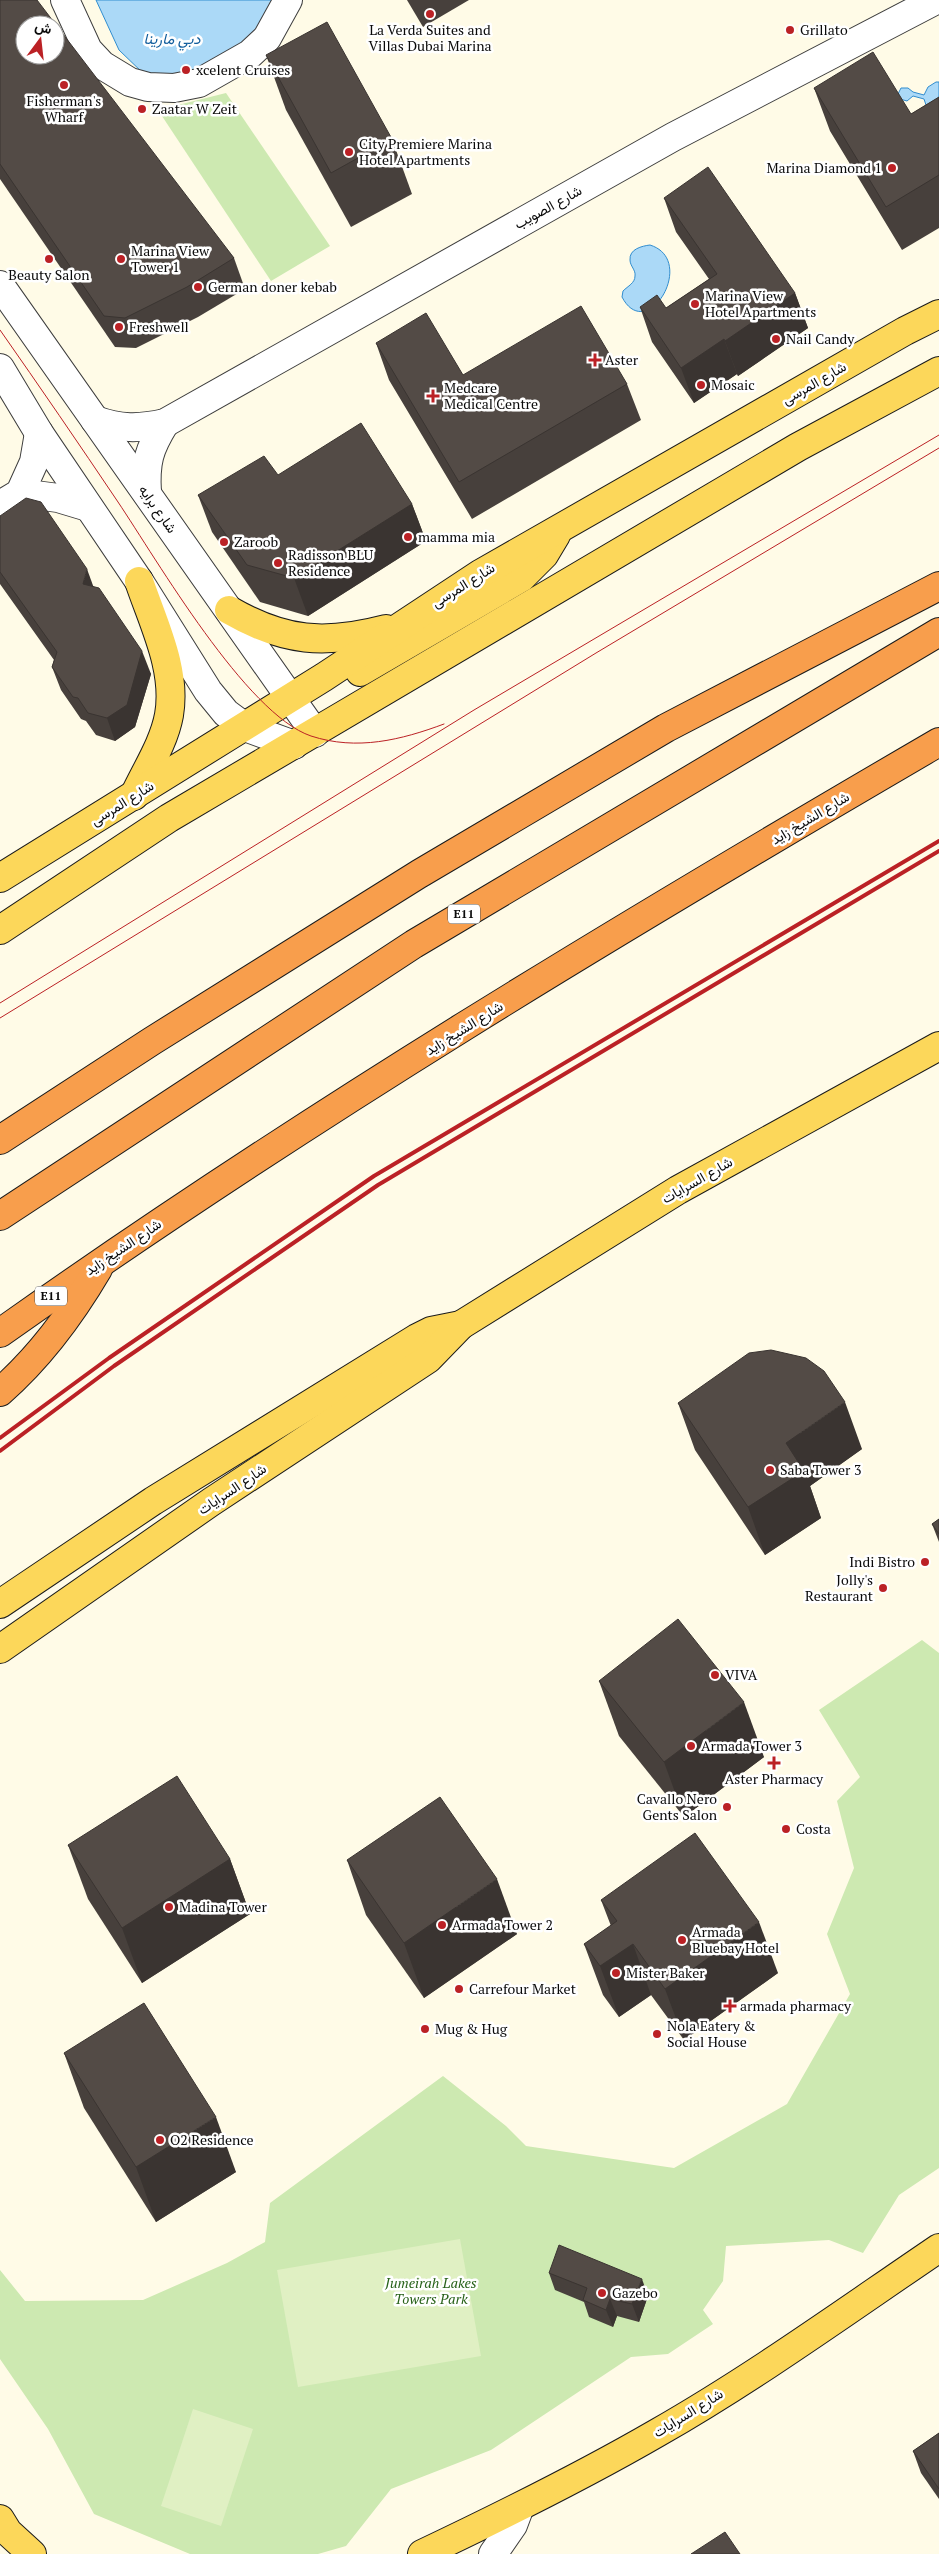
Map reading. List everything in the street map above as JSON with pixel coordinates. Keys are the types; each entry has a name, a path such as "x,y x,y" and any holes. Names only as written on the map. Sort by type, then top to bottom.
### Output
{"highway":[{"path":"0,1140 152,1041 419,874 666,728 939,586"},
{"name":"E11","path":"0,1216 414,944 939,632"},
{"name":"شارع الشيخ زايد","path":"0,1333 102,1260 447,1038 788,830 939,742"},
{"path":"0,1392 32,1362 58,1331 102,1260"}],"main road":[{"name":"شارع المرسى","path":"0,878 236,732 294,701 402,624 480,574 905,331 939,314"},
{"path":"0,930 169,818 306,739 798,447 939,370"},
{"path":"306,739 291,734 286,728 285,712 294,701 389,656 521,578 544,555 560,528"},
{"path":"134,796 159,745 169,716 172,694 170,673 139,581"},
{"path":"229,610 252,623 274,632 317,640 360,636 402,624"},
{"path":"169,818 233,766 236,750 236,732"},
{"name":"شارع السرايات","path":"0,1649 211,1502 428,1359 461,1325 678,1190 939,1046"},
{"name":"شارع السرايات","path":"0,1604 153,1501 416,1338 431,1331 461,1325"},
{"name":"شارع السرايات","path":"422,2554 519,2508 659,2432 893,2281 939,2248"},
{"path":"8,2535 32,2554"}],"street":[{"path":"65,0 88,50 102,65 130,82 148,87 174,88 199,83 250,54 267,38 288,0"},
{"name":"شارع الصويب","path":"95,420 124,428 148,427 165,423 673,138 936,0"},
{"name":"شارع برايه","path":"5,292 294,701"},
{"path":"0,368 40,433 139,581 208,691 226,713 236,732 306,739"},
{"name":"شارع الصويب","path":"146,493 147,459 150,447 165,423"},
{"path":"10,499 34,462 40,433"},
{"path":"10,499 58,498 88,507"},
{"path":"493,2554 513,2525 519,2508"}],"green space":[{"path":"226,93 330,246 271,281 158,110"},
{"name":"Jumeirah Lakes Towers Park","path":"922,1640 939,1653 939,2168 899,2195 863,2253 829,2240 726,2246 723,2281 703,2310 713,2324 668,2354 631,2357 491,2450 391,2489 346,2546 318,2554 190,2554 94,2514 48,2429 0,2359 0,2270 25,2301 143,2300 227,2263 265,2242 270,2203 443,2076 506,2126 526,2146 674,2168 787,2104 850,1994 827,1934 854,1868 837,1801 860,1777 819,1710"},
{"path":"460,2239 481,2356 298,2387 277,2270"},
{"path":"193,2409 253,2429 221,2526 161,2506"}],"water":[{"name":"دبي مارينا","path":"96,0 276,0 271,20 214,67 173,79 146,76 119,50"},
{"path":"939,82 939,114 926,105 924,99 913,96 907,101 900,99 898,94 901,88 908,88 913,92 924,95 928,87"},
{"path":"650,245 664,254 669,266 669,281 663,295 655,306 644,311 632,309 622,297 623,291 633,283 635,278 630,256 637,249"}],"building":[{"path":"0,0 37,0 48,15 15,15 15,65 65,65 65,37 234,258 187,287 125,318 104,316 0,164"},
{"path":"327,22 392,139 331,173 266,55"},
{"path":"873,52 911,114 939,97 939,175 886,207 814,88"},
{"path":"708,167 795,293 725,341 724,339 681,368 640,307 657,295 666,308 717,274 664,198"},
{"path":"581,306 627,384 459,482 376,343 426,313 463,375"},
{"path":"361,423 412,504 294,578 247,565 198,495 264,456 278,475"},
{"path":"26,498 41,502 87,569 83,584 99,588 142,651 127,705 107,718 88,713 78,698 73,697 52,667 57,652 0,572 0,516"},
{"path":"771,1350 806,1358 824,1371 845,1402 786,1443 804,1471 748,1507 678,1403 749,1353"},
{"path":"939,1519 939,1534 932,1524"},
{"path":"678,1619 744,1702 664,1762 599,1681"},
{"path":"177,1776 230,1859 122,1928 68,1845"},
{"path":"440,1797 497,1879 404,1943 347,1860"},
{"path":"695,1833 759,1922 665,1989 633,1944 600,1966 584,1944 617,1921 601,1900"},
{"path":"144,2003 216,2117 136,2167 64,2053"},
{"path":"559,2245 642,2279 632,2304 610,2299 606,2310 583,2300 587,2288 549,2273"},
{"path":"939,2433 939,2489 913,2451"},
{"path":"725,2532 740,2554 691,2554"}],"tram line":[{"path":"0,330 205,632 232,668 259,698 286,722 311,736 345,743 379,742 395,739 444,724"},
{"path":"0,1003 474,710 939,435"},
{"path":"0,1018 596,653 939,448"}],"railway":[{"path":"0,1438 109,1358 374,1176 939,841"},
{"path":"0,1451 114,1366 378,1185 939,851"}],"place":[{"name":"La Verda Suites and Villas Dubai Marina","path":"430,14"},
{"name":"Grillato","path":"790,30"},
{"name":"xcelent Cruises","path":"186,70"},
{"name":"Fisherman's Wharf","path":"64,85"},
{"name":"Zaatar W Zeit","path":"142,109"},
{"name":"City Premiere Marina Hotel Apartments","path":"349,152"},
{"name":"Marina Diamond 1","path":"892,168"},
{"name":"Beauty Salon","path":"49,259"},
{"name":"Marina View Tower 1","path":"121,259"},
{"name":"German doner kebab","path":"198,287"},
{"name":"Marina View Hotel Apartments","path":"695,304"},
{"name":"Freshwell","path":"119,327"},
{"name":"Nail Candy","path":"776,339"},
{"name":"Aster","path":"595,360"},
{"name":"Mosaic","path":"701,385"},
{"name":"Medcare Medical Centre","path":"433,396"},
{"name":"mamma mia","path":"408,537"},
{"name":"Zaroob","path":"224,542"},
{"name":"Radisson BLU Residence","path":"278,563"},
{"name":"Saba Tower 3","path":"770,1470"},
{"name":"Indi Bistro","path":"925,1562"},
{"name":"Jolly's Restaurant","path":"883,1588"},
{"name":"VIVA","path":"715,1675"},
{"name":"Armada Tower 3","path":"691,1746"},
{"name":"Aster Pharmacy","path":"774,1763"},
{"name":"Cavallo Nero Gents Salon","path":"727,1807"},
{"name":"Costa","path":"786,1829"},
{"name":"Madina Tower","path":"169,1907"},
{"name":"Armada Tower 2","path":"442,1925"},
{"name":"Armada Bluebay Hotel","path":"682,1940"},
{"name":"Mister Baker","path":"616,1973"},
{"name":"Carrefour Market","path":"459,1989"},
{"name":"armada pharmacy","path":"730,2006"},
{"name":"Mug & Hug","path":"425,2029"},
{"name":"Nola Eatery & Social House","path":"657,2034"},
{"name":"O2 Residence","path":"160,2140"},
{"name":"Gazebo","path":"602,2293"}]}
